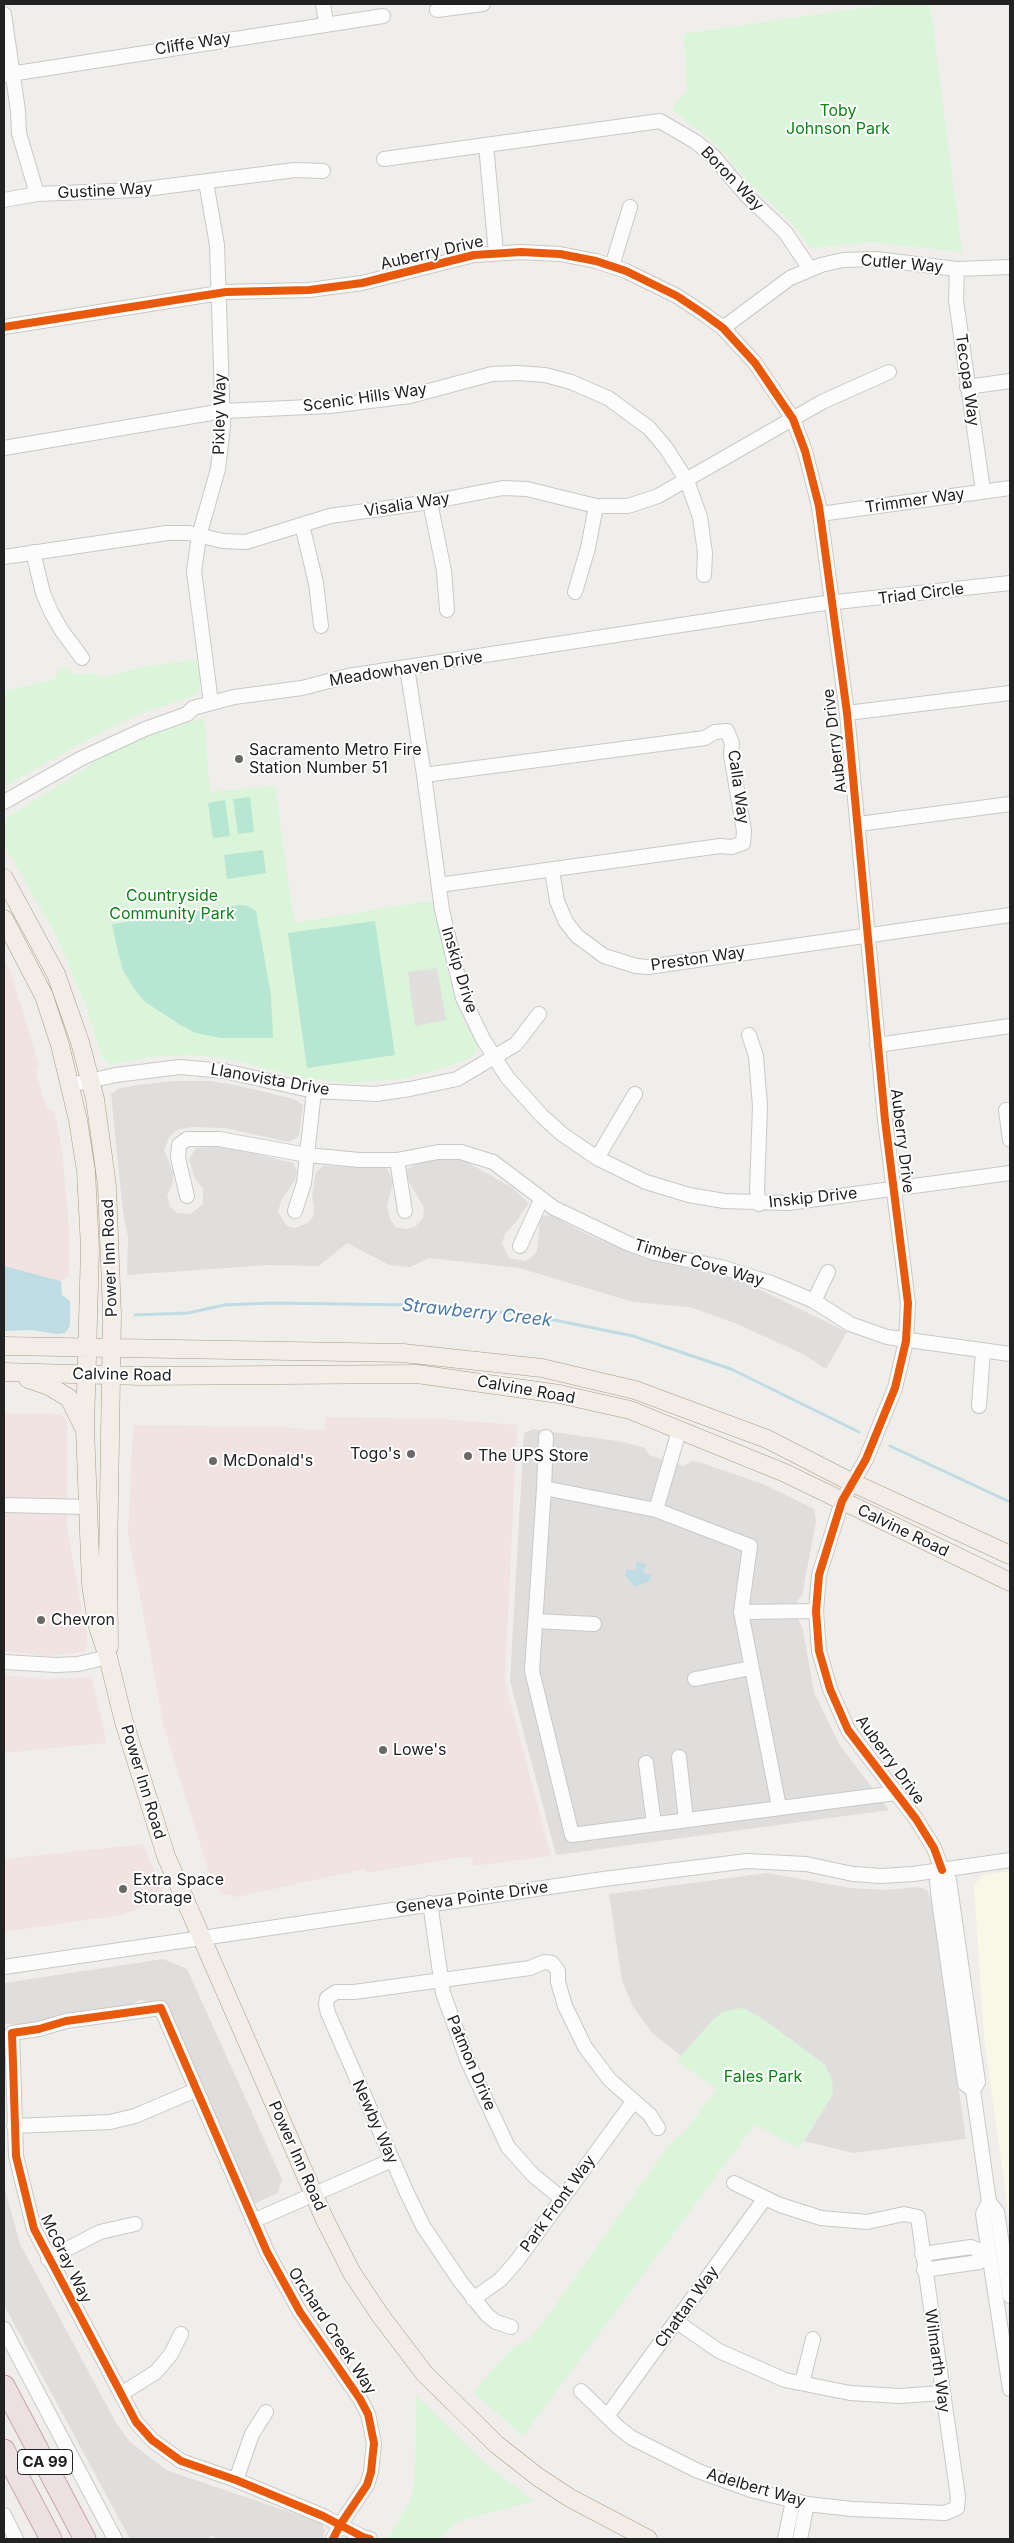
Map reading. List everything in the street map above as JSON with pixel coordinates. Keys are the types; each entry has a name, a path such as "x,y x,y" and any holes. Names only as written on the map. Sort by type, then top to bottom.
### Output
{"highway":[{"name":"CA 99","path":"4,2386 85,2539"},
{"name":"CA 99","path":"4,2450 51,2539"}],"main road":[{"name":"Power Inn Road","path":"4,878 56,974 80,1042 91,1081 107,1186 113,1348 108,1561 110,1622 108,1658"},
{"name":"Power Inn Road","path":"4,919 44,996 71,1085 86,1171 89,1210 88,1374 85,1428 92,1592 97,1624 108,1658 132,1753 166,1856 315,2195 352,2273 380,2315 430,2380 496,2444 538,2478 570,2498 648,2539"},
{"name":"Calvine Road","path":"4,1346 403,1353 542,1368 636,1390 678,1404 767,1439 852,1482 1010,1555"},
{"name":"Calvine Road","path":"4,1372 112,1375 417,1374 559,1394 630,1410 785,1473 1010,1582"},
{"path":"4,1372 49,1386 69,1398 85,1428"}],"street":[{"path":"324,4 326,23"},
{"path":"437,10 483,4"},
{"path":"4,14 8,74 19,133 37,194"},
{"name":"Cliffe Way","path":"8,74 326,23 384,16"},
{"name":"Boron Way","path":"384,159 660,121 696,142 714,157 747,196 785,232 810,269"},
{"path":"486,145 496,253"},
{"name":"Gustine Way","path":"4,200 37,194 137,190 289,170 323,171"},
{"name":"Pixley Way","path":"206,182 217,245 217,293 223,411 218,469 199,536 195,559 195,593 211,703"},
{"path":"612,266 630,207"},
{"name":"Auberry Drive","path":"4,327 217,293 309,290 345,286 403,274 456,258 496,253 560,254 612,266 677,296 723,328 755,363 793,419 806,451 820,514 847,714 859,824 877,1045 907,1286 906,1341 895,1388 866,1459 842,1501 819,1575 816,1611 819,1651 834,1697 848,1730 896,1793 934,1848 942,1870 937,1882 965,2084 973,2090 989,2202 998,2212 1010,2296"},
{"name":"Cutler Way","path":"723,328 772,290 810,269 843,260 865,258 957,269 1010,267"},
{"name":"Tecopa Way","path":"957,269 956,300 983,491"},
{"name":"Visalia Way","path":"4,557 161,534 189,533 223,541 246,542 330,516 430,502 490,489 515,488 596,506 617,507 638,504 686,480 822,402 889,372"},
{"name":"Scenic Hills Way","path":"4,448 223,411 352,404 410,396 492,374 545,375 584,386 608,398 628,411 658,438 686,480 703,530 706,553 704,575"},
{"path":"968,388 1010,381"},
{"name":"Trimmer Way","path":"820,514 1010,488"},
{"path":"430,502 444,571 447,610"},
{"path":"575,592 588,548 596,506"},
{"path":"302,525 316,583 321,626"},
{"path":"33,552 43,593 51,612 82,658"},
{"name":"Triad Circle","path":"831,603 1010,583"},
{"name":"Meadowhaven Drive","path":"4,802 80,759 145,729 187,714 193,708 211,703 249,694 302,688 348,676 831,603"},
{"name":"Inskip Drive","path":"407,668 449,946 463,998 494,1057 507,1077 542,1116 597,1158 627,1174 668,1190 724,1201 759,1204 788,1203 1010,1173"},
{"path":"847,714 1010,693"},
{"name":"Calla Way","path":"424,775 705,738 715,732 727,731 732,743 731,755 744,831 743,843 732,847 720,846 439,885"},
{"path":"859,824 1010,804"},
{"name":"Preston Way","path":"552,870 557,901 570,927 594,951 625,964 648,967 1010,915"},
{"name":"Llanovista Drive","path":"71,1085 116,1075 180,1067 224,1071 314,1090 376,1094 410,1089 457,1079 516,1044 538,1014"},
{"path":"877,1045 1010,1026"},
{"path":"749,1035 756,1056 759,1099 757,1191 759,1204"},
{"path":"295,1211 302,1191 314,1090"},
{"path":"597,1158 635,1094"},
{"path":"1006,1110 1010,1140"},
{"name":"Timber Cove Way","path":"187,1196 178,1158 179,1145 187,1139 219,1139 307,1155 359,1160 397,1160 450,1151 477,1155 503,1168 541,1200 636,1246 743,1273 814,1301 850,1324 887,1337 1010,1354"},
{"path":"397,1160 405,1211"},
{"path":"520,1246 541,1200"},
{"path":"814,1301 828,1272"},
{"path":"979,1406 983,1351"},
{"path":"656,1510 678,1431"},
{"path":"546,1438 532,1671 572,1835 896,1793"},
{"path":"544,1488 656,1510 750,1546 741,1612 779,1808"},
{"path":"4,1505 87,1507"},
{"path":"741,1612 816,1611"},
{"path":"536,1621 594,1624"},
{"path":"4,1662 56,1665 78,1664 108,1658"},
{"path":"695,1679 751,1668"},
{"path":"679,1757 686,1820"},
{"path":"646,1763 654,1824"},
{"name":"Geneva Pointe Drive","path":"4,1966 747,1860 806,1864 853,1874 881,1876 942,1870 1010,1860"},
{"name":"Patmon Drive","path":"430,1904 441,1980 448,2010 468,2062 502,2136 524,2166 561,2198"},
{"path":"441,1980 530,1968 544,1962 555,1964 565,2006 585,2047 610,2080 654,2120 658,2128"},
{"name":"Newby Way","path":"441,1980 354,1992 336,1992 330,1995 326,2001 328,2013 423,2226 442,2257 473,2299 496,2322 511,2327"},
{"name":"McGray Way","path":"253,2221 161,2008 66,2022 12,2033 14,2126 22,2186 34,2229 48,2259 136,2422 161,2448 181,2461 236,2480 370,2539"},
{"path":"14,2126 110,2122 135,2116 196,2090"},
{"name":"Park Front Way","path":"473,2299 500,2280 516,2262 561,2198 634,2102"},
{"path":"253,2221 392,2160"},
{"path":"734,2183 765,2198"},
{"name":"Wilmarth Way","path":"765,2198 800,2213 844,2221 866,2222 904,2214 915,2215 919,2221 924,2270 958,2497 957,2508"},
{"name":"Chattan Way","path":"608,2415 765,2198"},
{"name":"Auberry Drive","path":"989,2202 983,2214 1010,2389"},
{"name":"Orchard Creek Way","path":"253,2221 267,2252 300,2312 360,2399 368,2414 374,2443 371,2472 367,2485 340,2525 333,2539"},
{"path":"48,2259 100,2232 135,2224"},
{"path":"922,2254 971,2247 989,2255"},
{"path":"924,2270 979,2262 989,2255"},
{"path":"677,2322 718,2351 785,2380 843,2392 874,2395 942,2393"},
{"path":"4,2329 115,2539"},
{"path":"120,2394 156,2372 171,2354 181,2334"},
{"path":"802,2384 812,2339"},
{"name":"Adelbert Way","path":"581,2391 632,2438 698,2471 793,2501 889,2512 941,2513 957,2508"},
{"path":"236,2480 252,2434 266,2412"},
{"path":"785,2539 793,2501"},
{"path":"800,2539 807,2504"},
{"path":"4,2515 16,2539"}],"shaded area":[{"path":"4,959 10,970 39,1064 36,1073 47,1108 55,1113 62,1150 69,1228 69,1276 61,1281 4,1266"},
{"path":"437,968 446,1020 415,1026 408,972"},
{"path":"175,1081 211,1081 240,1086 294,1099 303,1105 299,1136 289,1142 225,1128 192,1127 177,1130 169,1138 164,1150 173,1172 173,1182 167,1196 170,1206 177,1213 190,1214 203,1204 203,1188 195,1179 189,1159 196,1148 225,1146 293,1163 297,1171 295,1180 281,1201 278,1212 287,1226 295,1228 307,1223 313,1217 312,1197 316,1172 323,1166 387,1168 393,1182 387,1207 390,1219 395,1227 407,1229 416,1226 423,1218 424,1208 408,1180 407,1169 424,1161 446,1158 465,1161 511,1187 529,1203 505,1234 502,1243 509,1258 525,1261 532,1257 537,1251 540,1220 543,1216 551,1215 584,1233 645,1259 740,1280 847,1332 826,1369 803,1354 737,1324 690,1307 633,1302 519,1268 429,1258 410,1267 389,1265 347,1243 319,1266 268,1265 127,1275 128,1237 123,1212 111,1094 118,1089 136,1085"},
{"path":"4,1413 61,1414 67,1420 67,1527 88,1643 85,1652 47,1656 4,1651"},
{"path":"325,1417 445,1419 517,1425 505,1682 551,1856 473,1866 472,1856 367,1873 365,1869 237,1897 223,1894 212,1882 164,1727 128,1533 133,1425 281,1427 325,1430"},
{"path":"533,1429 623,1442 645,1448 649,1455 683,1466 692,1461 699,1462 763,1484 814,1509 816,1521 802,1596 797,1601 798,1619 803,1630 814,1692 839,1744 889,1810 556,1855 510,1681 524,1433"},
{"path":"4,1675 48,1679 91,1677 107,1743 4,1753"},
{"path":"143,1844 166,1899 121,1915 4,1932 4,1859"},
{"path":"1010,1871 1010,2225 984,2037 974,1885 983,1875"},
{"path":"767,1873 850,1888 886,1890 918,1887 927,1890 931,1899 966,2139 853,2153 804,2141 833,2094 825,2065 763,2019 742,2008 723,2012 713,2020 681,2056 652,2033 633,2006 622,1981 609,1894"},
{"path":"163,1959 187,1969 282,2179 278,2193 254,2204 160,2005 141,2000 124,2007 60,2016 26,2024 4,2024 4,1983"},
{"path":"4,2186 20,2244 115,2421 129,2441 166,2470 322,2524 325,2530 323,2539 220,2539 212,2536 202,2539 130,2539 4,2305"}],"green space":[{"name":"Toby Johnson Park","path":"889,4 930,4 962,252 871,242 811,248 791,222 750,184 721,150 707,136 672,108 687,91 683,34"},
{"path":"197,660 200,684 199,691 194,696 150,710 111,727 4,786 4,691 55,679 59,670 68,668 75,674 93,673 101,678 148,666"},
{"name":"Countryside Community Park","path":"204,718 210,792 275,786 294,923 436,900 447,968 464,1021 479,1045 473,1057 402,1079 348,1083 303,1078 226,1058 190,1055 149,1057 111,1064 103,1059 87,1008 55,933 4,845 4,820 103,757 148,736"},
{"path":"250,797 254,832 238,834 233,799"},
{"path":"225,800 230,836 213,838 208,803"},
{"path":"263,850 266,873 227,879 224,855"},
{"path":"240,905 248,906 256,911 271,995 273,1038 221,1038 196,1033 182,1026 144,1001 123,970 117,948 112,924"},
{"path":"375,921 395,1055 307,1068 288,933"},
{"name":"Fales Park","path":"742,2008 763,2019 825,2065 832,2079 833,2094 799,2148 755,2124 523,2436 473,2392 513,2348 528,2340 541,2326 670,2144 686,2130 717,2089 677,2061 713,2020 723,2012"},
{"path":"416,2396 487,2465 534,2501 459,2521 439,2539 388,2539 411,2498 415,2481"}],"water":[{"path":"4,1266 61,1281 62,1295 70,1301 70,1326 65,1333 57,1334 31,1330 4,1331"},
{"path":"636,1562 646,1564 643,1572 651,1575 649,1581 635,1587 625,1575 627,1569 636,1571"}],"waterway":[{"name":"Strawberry Creek","path":"135,1315 188,1313 224,1305 271,1303 412,1305 525,1314 633,1336 731,1369 859,1432"},
{"name":"Strawberry Creek","path":"890,1446 1010,1502"}],"cycle path":[{"path":"4,327 226,292 309,290 362,283 474,255 521,252 560,254 596,261 626,271 677,296 704,314 723,328 755,363 793,419 805,451 819,506 847,713 885,1120 908,1303 906,1341 895,1388 866,1459 842,1501 819,1575 816,1611 819,1651 830,1689 848,1730 916,1819 934,1848 942,1870"},
{"path":"333,2539 340,2525 367,2485 371,2472 374,2443 368,2414 360,2399 300,2312 267,2252 161,2008 66,2021 39,2029 12,2033 16,2156 34,2229 136,2422 152,2440 181,2461 236,2480 323,2516 340,2525 363,2537 370,2539"}],"place":[{"name":"Sacramento Metro Fire Station Number 51","path":"239,759"},
{"name":"Togo's","path":"411,1454"},
{"name":"The UPS Store","path":"468,1456"},
{"name":"McDonald's","path":"213,1461"},
{"name":"Chevron","path":"41,1620"},
{"name":"Lowe's","path":"383,1750"},
{"name":"Extra Space Storage","path":"123,1889"}]}
